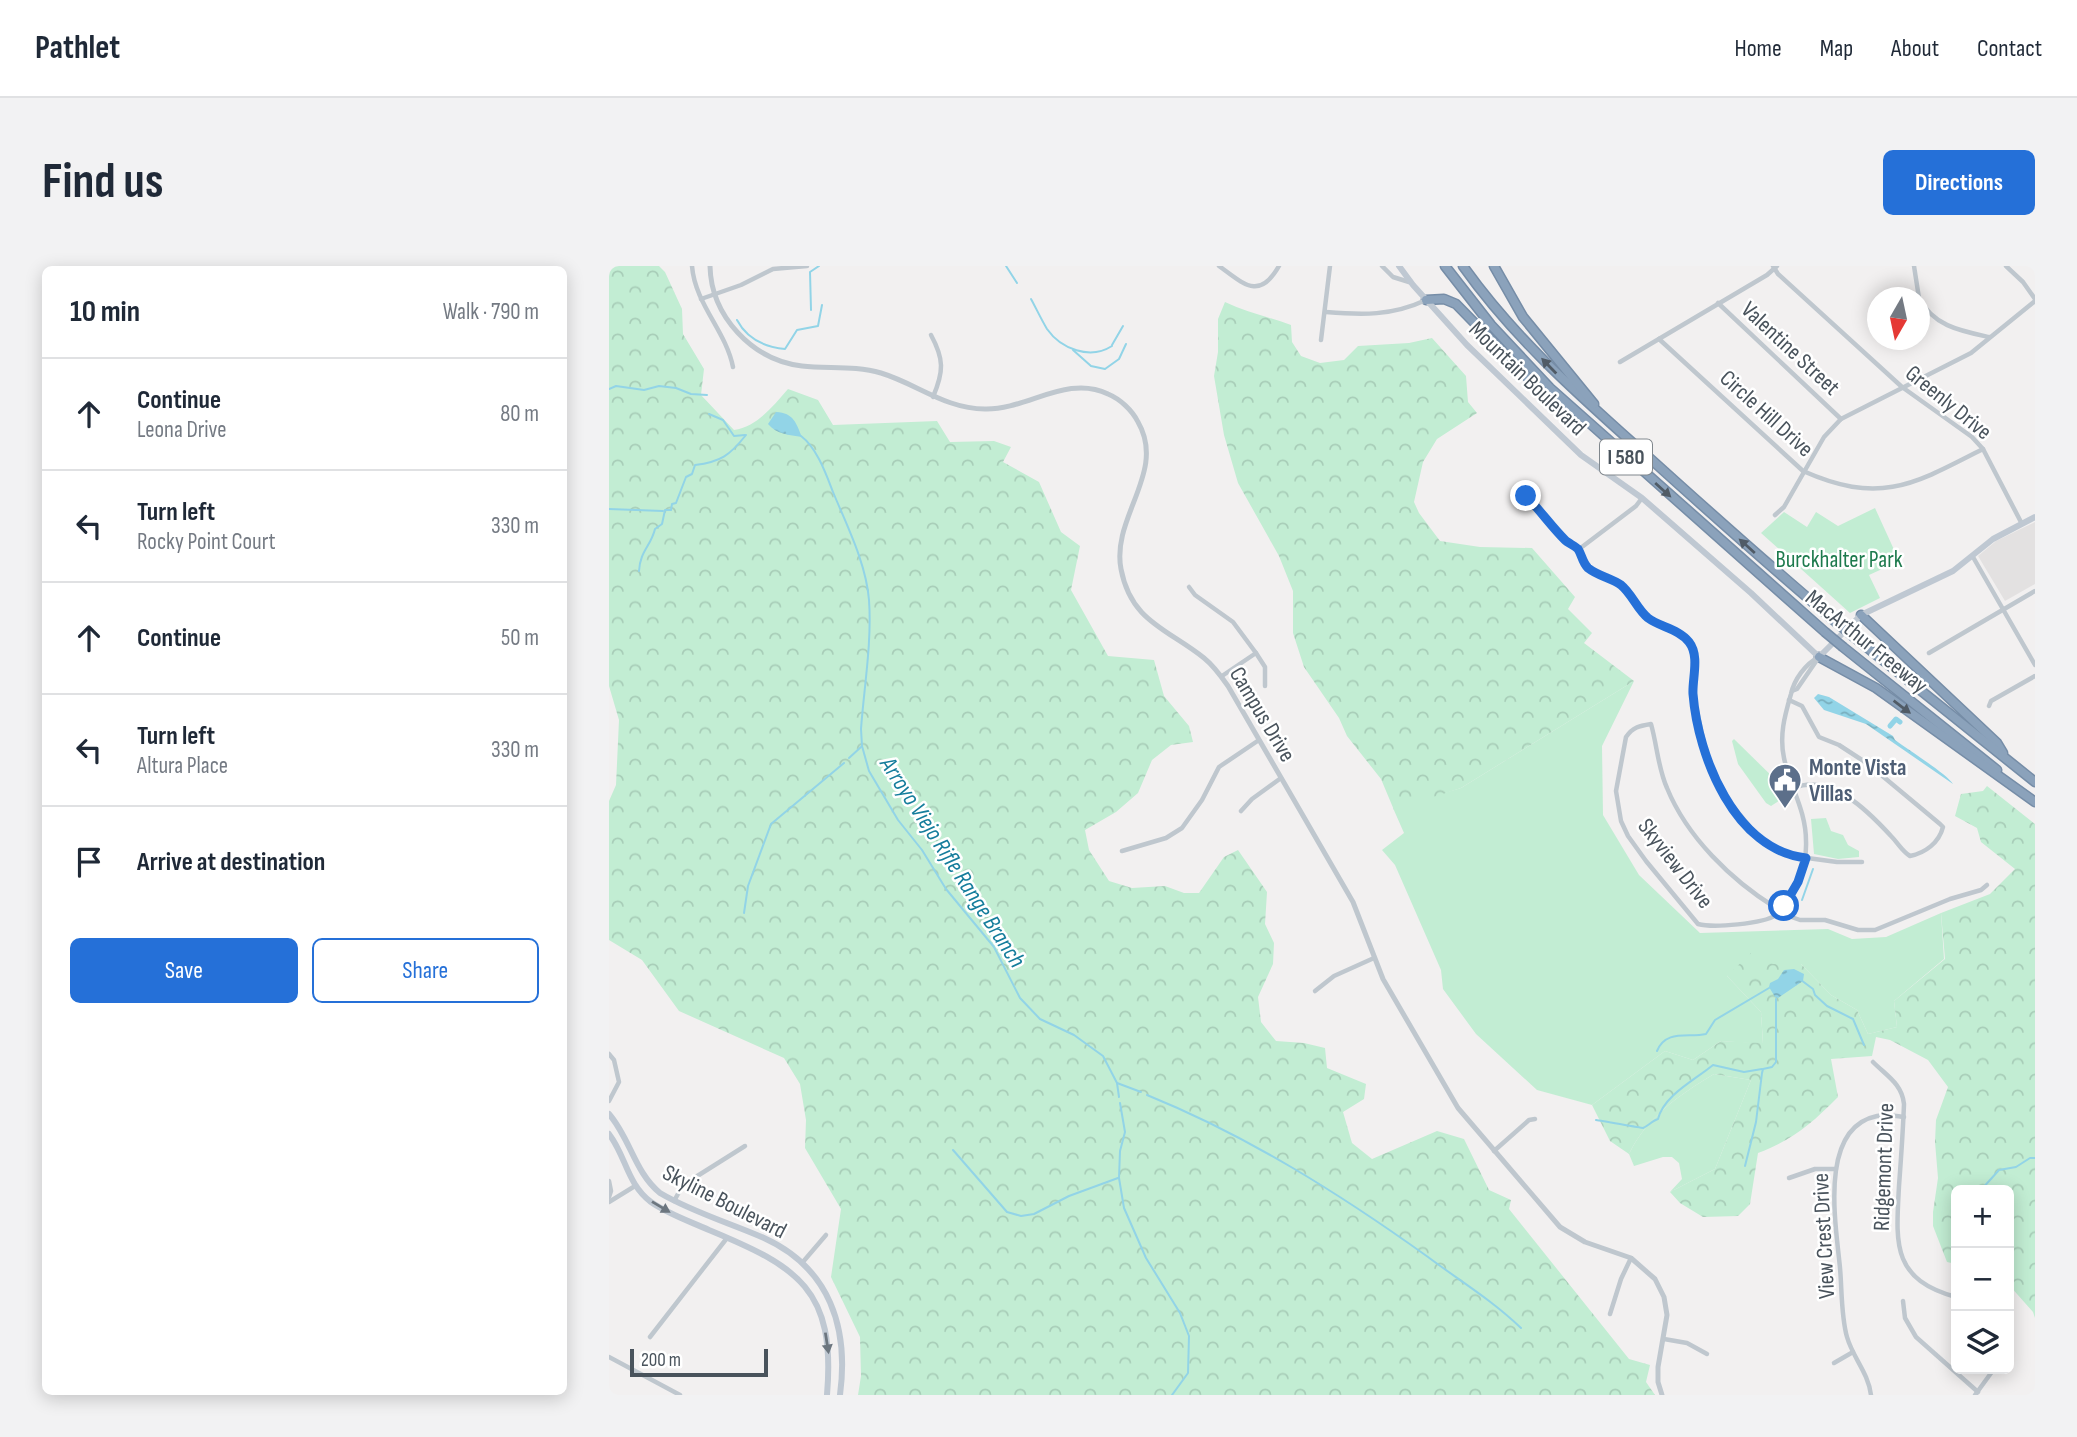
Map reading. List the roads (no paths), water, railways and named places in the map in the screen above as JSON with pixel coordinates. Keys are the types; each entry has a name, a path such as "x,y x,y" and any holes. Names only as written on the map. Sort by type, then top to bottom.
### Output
{"highway":[{"name":"MacArthur Freeway","path":"1445,266 1510,347 1589,424 1825,632 2035,802"},
{"name":"MacArthur Freeway","path":"1463,266 1521,337 1599,413 1836,622 2035,782"},
{"path":"1494,266 1523,317 1588,395 1599,413"},
{"path":"1426,300 1444,299 1456,304 1542,392 1589,424"},
{"path":"1861,615 1997,743 2009,761"},
{"path":"1819,657 1887,695 2035,802"}],"main road":[{"name":"Mountain Boulevard","path":"1399,266 1409,282 1467,345 1581,455 1642,498 1751,593 1819,657"},
{"path":"1819,657 1861,615 1953,571 1993,539 2035,517"},
{"name":"Skyline Boulevard","path":"609,1114 622,1132 647,1181 674,1201 767,1240 802,1263 821,1286 839,1326 843,1355 840,1395"},
{"name":"Skyline Boulevard","path":"609,1134 635,1186 643,1195 661,1208 758,1251 791,1272 813,1298 829,1350 827,1395"}],"street":[{"path":"692,266 701,299 729,350 733,367"},
{"name":"Campus Drive","path":"710,266 714,296 734,330 762,353 785,363 882,373 933,397 970,408 1000,408 1023,404 1063,389 1086,387 1108,394 1127,407 1143,430 1147,455 1144,476 1121,533 1119,557 1130,596 1147,620 1202,656 1221,676 1353,902 1383,979 1458,1108 1560,1227 1585,1242 1631,1258 1655,1279 1664,1297 1667,1315 1657,1374 1661,1395"},
{"path":"701,299 714,296 773,269 807,266"},
{"path":"1219,266 1249,286 1258,287 1266,285 1279,266"},
{"path":"1321,340 1330,266"},
{"name":"Mountain Boulevard","path":"1382,266 1398,280 1409,282"},
{"path":"1914,266 1917,287"},
{"path":"1775,514 1784,507 1824,437 1840,419 1971,353 2035,300 2023,282 2007,266"},
{"path":"1620,362 1774,267"},
{"name":"Greenly Drive","path":"1774,267 1902,387 1958,426 1983,449 2022,524"},
{"path":"1326,312 1371,315 1410,307 1426,300"},
{"name":"Valentine Street","path":"1718,303 1840,419"},
{"path":"1930,314 1945,325 1990,337"},
{"path":"931,335 942,362 939,385 933,397"},
{"name":"Circle Hill Drive","path":"1659,339 1803,471 1845,486 1887,488 1921,480 1983,449"},
{"path":"1526,496 1568,543 1578,550 1585,565 1621,586 1648,618 1690,643 1695,679 1693,692 1708,763 1723,794 1744,821 1767,844 1785,855 1837,862 1862,862"},
{"path":"1578,550 1636,506 1642,498"},
{"path":"1972,557 2035,665"},
{"path":"1189,587 1195,595 1233,622 1265,667 1265,685"},
{"path":"1929,653 2035,592"},
{"path":"1221,676 1256,653"},
{"path":"1784,906 1798,882 1806,858 1806,827 1782,748 1783,725 1791,691 1797,689 1819,657"},
{"path":"1989,706 1991,701 2035,676"},
{"path":"1789,700 1802,706 1819,737 1839,745 1868,764 1940,824 1943,827 1941,834 1931,847 1910,856 1853,801 1840,793 1816,783 1794,788"},
{"name":"Skyview Drive","path":"1776,908 1739,882 1689,827 1666,787 1651,724 1637,726 1626,737 1615,791 1628,836 1677,901 1698,924 1711,926 1766,920 1776,915"},
{"path":"1122,851 1166,838 1182,828 1202,800 1219,767 1259,740"},
{"path":"1241,811 1252,799 1282,778"},
{"path":"1784,906 1776,908 1776,915 1782,918 1786,915 1800,920 1825,920 1858,930 1875,930 1950,899 1981,890 1987,885"},
{"path":"1784,906 1787,909 1786,915"},
{"path":"1315,991 1333,976 1374,958"},
{"path":"609,1054 614,1060 619,1082 609,1101"},
{"name":"Ridgemont Drive","path":"1873,1062 1898,1085 1903,1094 1897,1227 1899,1249 1909,1269 1922,1282 1951,1295"},
{"name":"View Crest Drive","path":"1871,1395 1865,1370 1853,1352 1846,1334 1835,1222 1837,1158 1845,1140 1859,1125 1874,1116 1904,1117"},
{"path":"1493,1152 1529,1120 1535,1119"},
{"path":"609,1149 615,1143"},
{"path":"674,1201 683,1185 745,1146"},
{"path":"1789,1178 1815,1169 1836,1169"},
{"path":"609,1181 609,1197"},
{"path":"609,1202 635,1186"},
{"path":"802,1263 826,1235"},
{"path":"650,1337 727,1238"},
{"path":"1609,1314 1631,1258"},
{"path":"1903,1301 1905,1318 1916,1337 1976,1393 1990,1374"},
{"path":"1664,1339 1687,1343 1707,1354"},
{"path":"1834,1363 1853,1352"},
{"path":"609,1357 675,1394"}],"water":[{"path":"776,412 791,417 802,437 783,434 771,427 768,424"},
{"path":"1818,694 1829,697 1893,736 1953,784 1866,724 1824,710 1814,698"},
{"path":"1794,969 1804,974 1803,981 1778,998 1775,997 1769,987 1770,983 1778,979 1784,970"}],"waterway":[{"path":"811,310 810,272 819,266"},
{"path":"1006,266 1017,283"},
{"path":"1031,299 1047,329 1068,347 1095,352 1112,346"},
{"path":"737,320 757,341 785,349 797,330 818,326 822,305"},
{"path":"1112,345 1123,326"},
{"path":"1073,350 1091,366 1105,369 1119,359 1126,344"},
{"path":"609,389 616,386 644,390 659,386 707,395"},
{"path":"709,414 723,420 734,436 745,435"},
{"path":"639,571 643,553 655,529 662,524 665,510 671,510 672,504 676,503 686,477 692,474 695,465 712,462 724,456 746,435"},
{"name":"Arroyo Viejo Rifle Range Branch","path":"801,436 812,447 824,470 855,545 867,586 869,632 861,729 862,746 869,771 898,820 922,850 946,889 994,947 1020,998 1040,1019 1074,1035 1103,1056 1117,1083 1119,1097"},
{"path":"609,509 663,511"},
{"path":"1890,726 1896,719 1900,722"},
{"path":"849,758 861,747"},
{"path":"744,913 748,886 771,824 844,763"},
{"path":"1802,900 1813,869"},
{"path":"1801,980 1813,989 1815,995 1827,1006 1853,1019 1864,1045"},
{"path":"1657,1051 1661,1044 1672,1037 1706,1034 1715,1020 1769,988"},
{"path":"1745,1166 1756,1122 1763,1069 1772,1067 1776,1062 1776,999"},
{"path":"1596,1120 1643,1128 1658,1119 1661,1110 1673,1095 1713,1065 1744,1072 1762,1069"},
{"path":"1117,1083 1141,1092"},
{"path":"1147,1095 1221,1129 1327,1189 1476,1291 1521,1328"},
{"path":"1120,1103 1125,1132 1120,1151 1119,1178 1124,1208 1146,1258 1180,1313 1189,1336 1188,1373 1172,1395"},
{"path":"953,1150 1007,1212 1021,1216 1034,1214 1069,1196 1118,1178"},
{"path":"1986,1185 1999,1170 2016,1167 2030,1158 2035,1158"}],"place":[{"name":"Monte Vista Villas","path":"1785,810"}],"park label":[{"name":"Burckhalter Park","path":"1839,559"}]}
